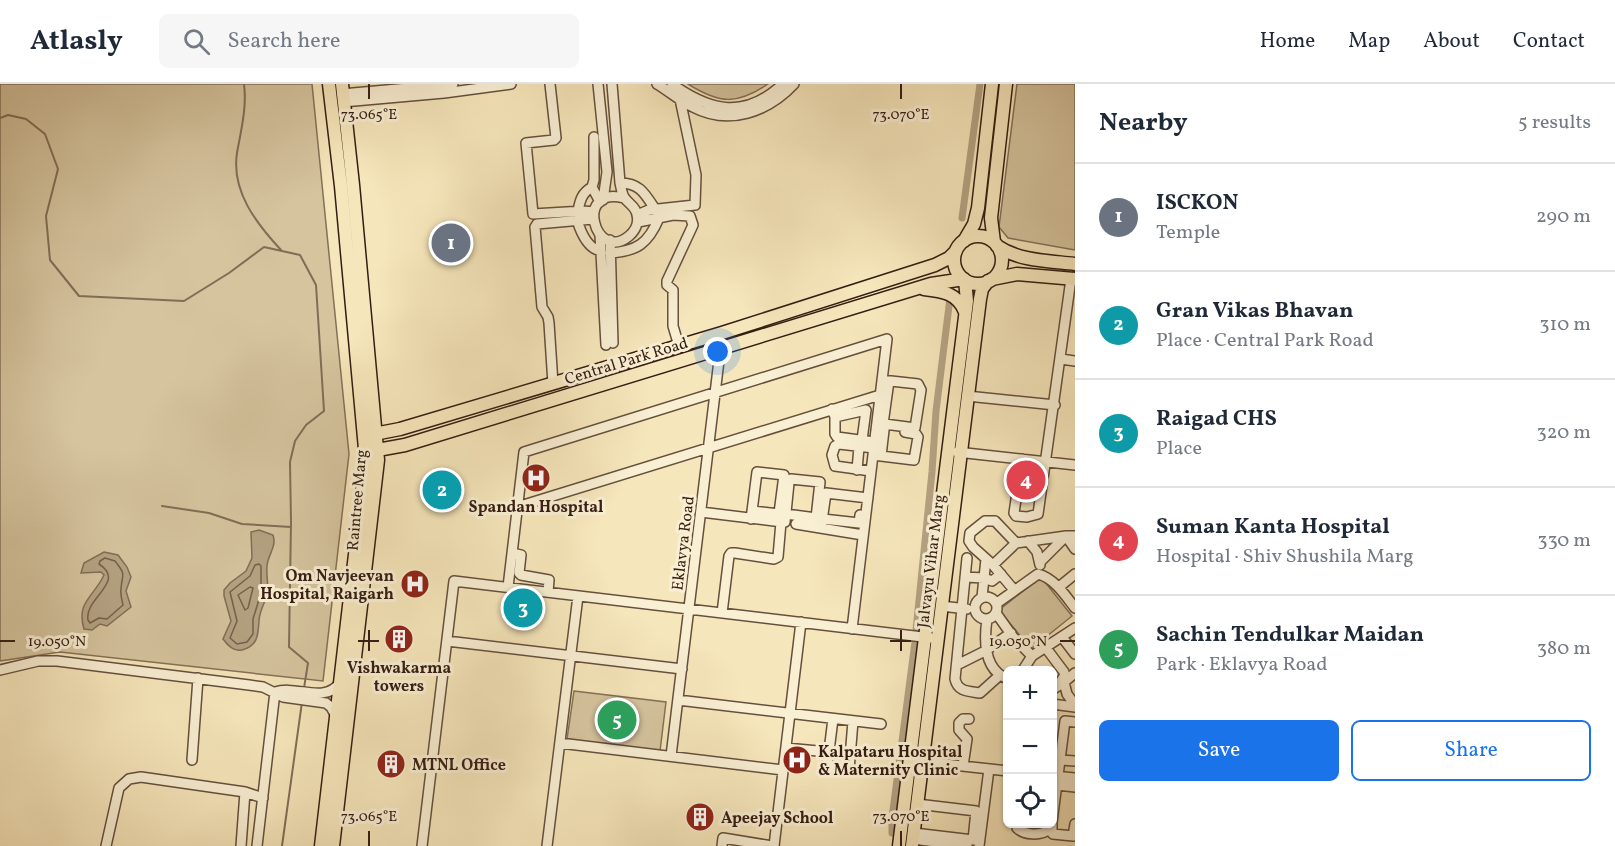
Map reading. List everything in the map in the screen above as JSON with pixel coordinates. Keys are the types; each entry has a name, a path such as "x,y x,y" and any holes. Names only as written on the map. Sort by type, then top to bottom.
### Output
{"main road":[{"name":"Raintree Marg","path":"329,84 371,435"},
{"path":"992,84 978,208 974,224 955,252 958,274 965,280 979,284 1017,274 1073,279"},
{"path":"990,280 998,272 1001,264 1001,254 995,244 991,218 1006,84"},
{"name":"Raintree Marg","path":"333,846 377,478 372,451 342,94"},
{"path":"964,241 977,236 986,238 1005,252 1019,257 1075,264"},
{"name":"Central Park Road","path":"371,435 400,429 722,333 935,265 955,252"},
{"name":"Central Park Road","path":"372,451 405,445 912,289 939,282 965,280"},
{"name":"Jalvayu Vihar Marg","path":"923,637 941,604 967,294 965,280"},
{"name":"Jalvayu Vihar Marg","path":"913,839 917,804 916,761 923,637 954,452 968,396 980,299 982,289 990,280"},
{"path":"912,289 948,293 959,301 965,314"},
{"name":"Raintree Marg","path":"321,846 365,477 372,451"},
{"name":"Jalvayu Vihar Marg","path":"899,846 916,761"}],"street":[{"path":"342,94 453,84"},
{"path":"342,94 430,95 511,84"},
{"path":"550,84 556,138 526,143 533,214 593,216"},
{"path":"598,84 607,172 602,201 593,216 594,227 600,235 605,252 609,344"},
{"path":"600,235 610,240 625,239 635,229 638,218 635,208 624,198 620,183 612,84"},
{"path":"657,84 705,112 723,116 742,116 768,105 794,84"},
{"path":"672,84 700,102 732,108 755,103 783,84"},
{"path":"638,218 695,205 696,175 680,99"},
{"path":"594,137 594,180 592,187 583,195 577,216 588,243 596,250 624,252 645,243 657,214"},
{"path":"620,183 637,186 657,214"},
{"path":"592,187 602,201"},
{"path":"602,201 610,197 624,198"},
{"path":"657,214 690,216 693,220 693,225 667,281 667,285 673,290 673,326 679,345"},
{"path":"552,384 549,323 542,308 535,228 537,224 577,216"},
{"path":"605,252 610,240"},
{"path":"1022,459 1014,511 1017,516 1027,517 1038,514 1061,359 1070,320 1073,279"},
{"name":"Eklavya Road","path":"671,756 722,333"},
{"path":"507,587 524,452 887,339 886,380 880,426 859,523 819,523 701,512"},
{"path":"1061,359 1075,361"},
{"path":"876,450 880,426 880,395 886,380"},
{"path":"880,426 915,428 920,399 921,387 918,384 886,380"},
{"path":"517,507 708,447 834,413 880,395"},
{"path":"968,396 1055,405"},
{"path":"834,413 866,410 857,470"},
{"path":"834,413 837,436 914,460 918,437 916,434 880,426"},
{"path":"861,443 835,446 832,455 835,466 871,471"},
{"path":"954,452 1075,465"},
{"path":"752,515 757,472 784,475 785,520"},
{"path":"722,613 731,553 774,559 778,557 791,479 820,482 819,523"},
{"path":"819,523 826,493 865,498"},
{"path":"852,628 865,498"},
{"path":"785,520 819,523 863,535"},
{"path":"1014,590 973,547 969,541 970,533 985,521 995,520 1017,543"},
{"path":"975,608 982,597 989,562 1017,543 1070,536"},
{"path":"1070,536 1075,549"},
{"path":"1040,562 1070,536"},
{"path":"1028,542 1037,552 1042,575"},
{"path":"512,553 521,555 519,573 521,575 549,580 548,592"},
{"path":"967,558 956,686 962,690 980,693 1003,678"},
{"path":"965,577 992,581 1001,574"},
{"path":"1032,656 996,613 997,603 1038,574 1072,597 1075,608"},
{"path":"1059,587 1075,574"},
{"path":"422,846 454,581 923,637"},
{"path":"547,846 578,596"},
{"path":"982,597 992,598 997,603"},
{"path":"941,604 975,608"},
{"path":"975,608 980,616 987,619"},
{"path":"987,619 996,613"},
{"path":"987,619 985,651 1003,676"},
{"path":"722,846 723,838 773,846 801,622"},
{"path":"1026,666 1032,656 1075,628"},
{"path":"957,665 985,651 1011,633"},
{"path":"1062,638 1075,654"},
{"path":"447,641 682,669"},
{"path":"1046,648 1064,675 1057,687"},
{"path":"3,670 38,661 57,661 249,685 275,692 284,689 297,695 311,696 327,693 340,683"},
{"path":"1075,673 1064,682 1064,688 1075,706"},
{"path":"192,760 198,678"},
{"path":"257,846 275,692"},
{"path":"311,696 329,705 336,717"},
{"path":"678,700 881,724"},
{"path":"1057,704 1075,706"},
{"path":"832,718 827,767 849,770 853,721"},
{"path":"963,766 967,739 959,729 959,723 963,719 969,719"},
{"path":"1056,774 1065,721 1075,722"},
{"path":"560,743 783,770"},
{"path":"786,748 818,751"},
{"path":"1060,760 1075,761"},
{"path":"916,761 1003,770"},
{"path":"979,846 989,769"},
{"path":"106,846 119,788 129,779 141,777 245,792 263,798"},
{"path":"1057,779 1075,778"},
{"path":"1057,780 1075,787"},
{"path":"241,846 245,792"},
{"path":"913,839 973,840 976,811 917,804"},
{"path":"1052,828 1052,833 1072,836 1075,825"},
{"path":"1017,828 1023,833 1042,834 1049,828"},
{"path":"913,839 967,846"}],"shaded area":[{"path":"0,84 312,84 349,454 323,681 60,652 0,661"},
{"path":"688,84 768,84 747,96 728,99 699,91"},
{"path":"1017,84 1075,84 1075,250 1008,238 999,227"},
{"path":"1041,577 1072,616 1031,649 999,610"},
{"path":"574,691 666,702 660,751 567,739"}],"water":[{"path":"259,530 273,535 274,539 267,566 267,594 254,643 242,650 236,650 223,639 231,621 224,590 246,571 252,558 251,532"},
{"path":"104,552 118,555 127,567 131,577 126,591 131,607 107,626 100,624 92,630 84,629 82,612 84,606 104,575 101,572 81,573 84,563"}],"waterway":[{"path":"244,84 244,110 236,167 238,180 247,206 281,250"},
{"path":"962,218 980,84"},
{"path":"0,118 8,115 26,119 45,134 58,169 46,216 50,260 79,296 184,301 229,273 264,247 300,255 316,285 324,411 306,425 295,441 290,462 289,647 308,663 304,688"},
{"path":"916,630 936,411 950,298"},
{"path":"162,506 209,513 242,524 291,527"},
{"path":"892,833 915,642"},
{"path":"282,846 302,702"}],"place":[{"name":"ISCKON","path":"451,243"},
{"name":"Spandan Hospital","path":"536,478"},
{"name":"Suman Kanta Hospital","path":"1026,480"},
{"name":"Gran Vikas Bhavan","path":"442,490"},
{"name":"Om Navjeevan Hospital, Raigarh","path":"415,584"},
{"name":"Raigad CHS","path":"523,608"},
{"name":"Vishwakarma towers","path":"399,639"},
{"name":"Sachin Tendulkar Maidan","path":"617,720"},
{"name":"Kalpataru Hospital & Maternity Clinic","path":"797,760"},
{"name":"MTNL Office","path":"391,764"},
{"name":"Apeejay School","path":"700,817"}]}
